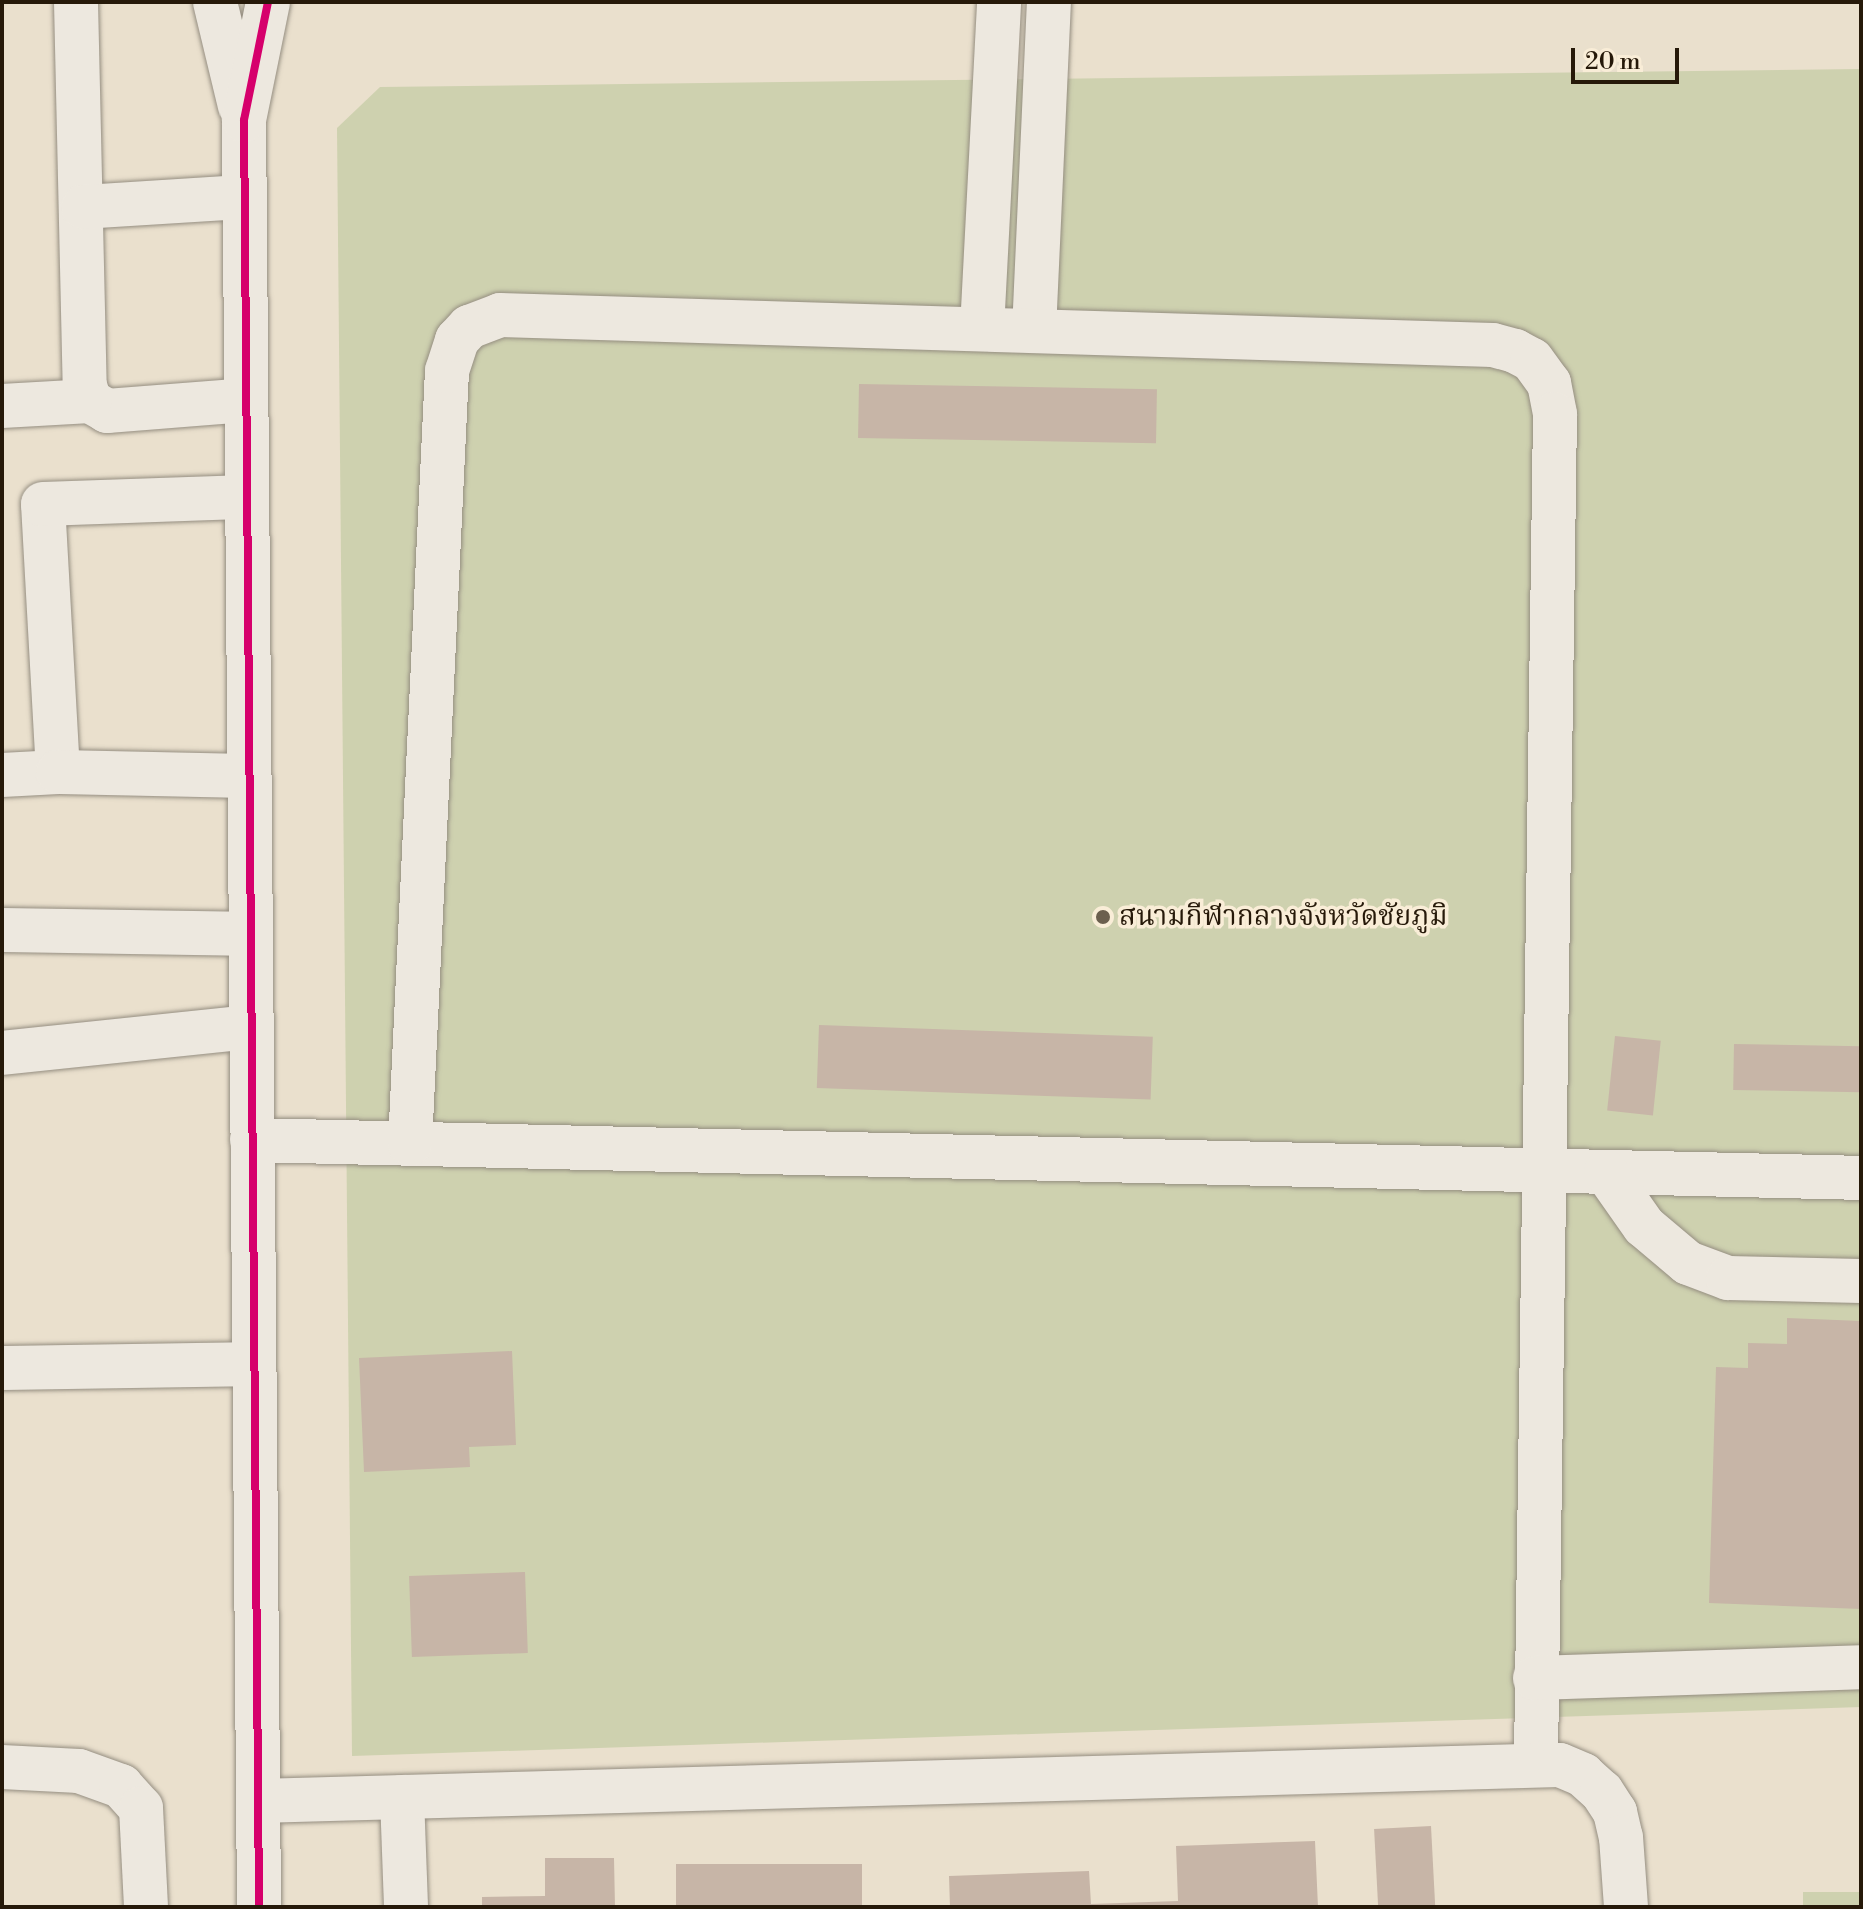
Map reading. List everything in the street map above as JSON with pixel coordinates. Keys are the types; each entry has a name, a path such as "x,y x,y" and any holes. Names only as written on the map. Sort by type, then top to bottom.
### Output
{"street":[{"path":"76,2 85,386 90,401"},
{"path":"215,2 244,120"},
{"path":"259,1907 244,120 268,2"},
{"path":"982,329 999,2"},
{"path":"1034,331 1049,2"},
{"path":"83,207 244,197"},
{"path":"410,1144 447,371 457,340 483,319 500,315 1493,345 1532,360 1549,383 1555,414 1536,1763"},
{"path":"2,406 90,401 107,411 246,400"},
{"path":"58,772 43,504 247,497"},
{"path":"2,775 58,772 249,776"},
{"path":"2,930 251,934"},
{"path":"2,1053 251,1027"},
{"path":"252,1140 1861,1178"},
{"path":"1606,1172 1644,1226 1688,1263 1728,1278 1861,1281"},
{"path":"7,1379 254,1364"},
{"path":"1535,1678 1861,1667"},
{"path":"258,1801 1536,1763 1560,1765 1583,1775 1608,1802 1621,1837 1626,1907"},
{"path":"2,1767 79,1771 121,1786 141,1808 146,1852 146,1907"},
{"path":"402,1797 406,1907"}],"green space":[{"name":"สนามกีฬากลางจังหวัดชัยภูมิ","path":"1861,69 1861,1707 352,1756 337,128 380,87"},
{"path":"1803,1892 1861,1892 1861,1907 1803,1907"}],"building":[{"path":"859,384 1157,389 1156,443 858,438"},
{"path":"819,1025 1153,1037 1151,1100 817,1088"},
{"path":"1615,1036 1661,1041 1653,1115 1607,1111"},
{"path":"1734,1044 1861,1046 1860,1092 1733,1090"},
{"path":"1787,1318 1861,1321 1861,1609 1709,1603 1716,1367 1748,1368 1748,1343 1787,1344"},
{"path":"512,1351 516,1445 469,1447 470,1467 364,1472 359,1358"},
{"path":"525,1572 528,1653 412,1657 409,1576"},
{"path":"1431,1826 1435,1907 1378,1907 1374,1829"},
{"path":"1315,1841 1318,1907 950,1907 949,1876 1089,1871 1091,1904 1178,1901 1176,1846"},
{"path":"545,1858 614,1858 615,1907 482,1907 482,1897 545,1896"},
{"path":"676,1864 862,1864 862,1907 676,1907"}],"cycle path":[{"path":"259,1907 244,120 268,2"}],"place":[{"name":"สนามกีฬากลางจังหวัดชัยภูมิ","path":"1103,917"}]}
